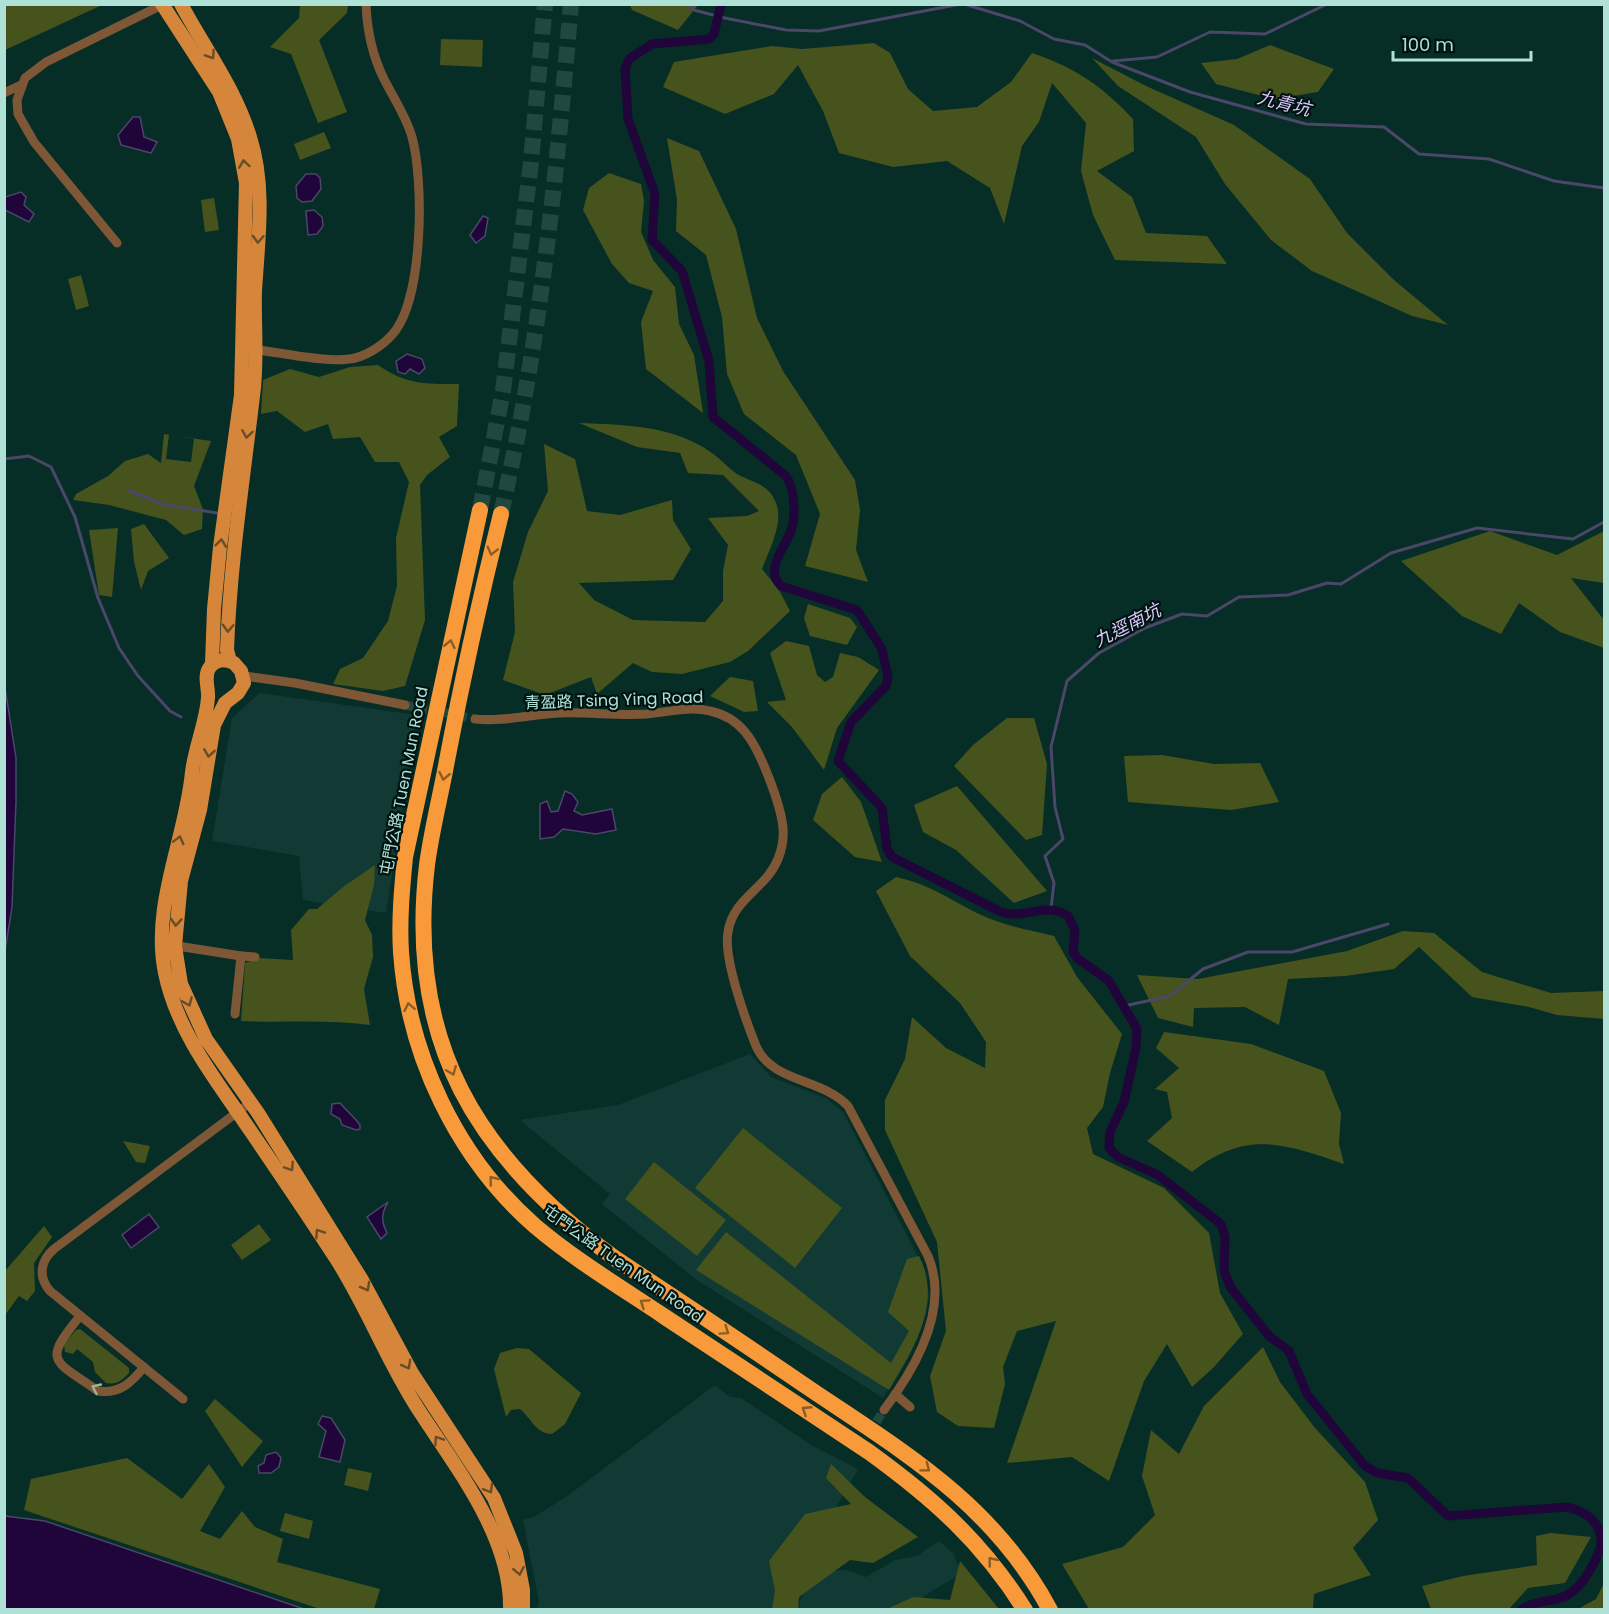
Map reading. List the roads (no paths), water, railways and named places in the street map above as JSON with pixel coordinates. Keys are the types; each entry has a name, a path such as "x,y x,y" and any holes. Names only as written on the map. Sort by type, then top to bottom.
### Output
{"highway":[{"name":"屯門公路 Tuen Mun Road","path":"480,510 405,857 400,902 401,950 410,1016 435,1088 451,1119 481,1165 510,1201 536,1227 600,1274 870,1452 912,1484 944,1510 977,1543 1000,1570 1025,1610"},
{"name":"屯門公路 Tuen Mun Road","path":"501,514 455,719 428,864 424,904 424,959 432,1008 447,1057 466,1102 484,1132 508,1162 543,1200 578,1231 616,1259 900,1449 957,1492 999,1534 1026,1570 1050,1610"}],"main road":[{"path":"181,4 230,87 251,139 260,197 249,349 214,609 212,664 206,675 209,688 188,800 170,875 168,986 188,1036 211,1077 244,1107 362,1280 417,1382 494,1498 516,1553 523,1590 523,1610"},
{"path":"163,5 219,92 230,114 243,158 247,202 249,349 254,395 231,564 227,650 230,661"},
{"path":"212,664 230,661 238,666 244,676 242,688 228,699 218,715 209,746 200,810 181,881 169,944 176,970 197,1023 244,1107 336,1258 398,1377 484,1514 509,1587 510,1610"},
{"path":"209,688 218,696 228,699"}],"street":[{"path":"249,349 329,358 356,358 387,340 396,329 404,312 419,244 419,188 412,138 373,54 366,4"},
{"path":"117,243 24,126 18,114 17,100 25,78 46,62 163,5"},
{"path":"4,93 21,85"},
{"path":"244,676 295,683 405,705"},
{"name":"青盈路 Tsing Ying Road","path":"475,719 501,720 568,713 625,715 701,709 726,716 750,738 779,810 783,836 781,853 774,869 746,896 734,913 728,931 728,954 759,1052 778,1070 828,1089 848,1106 931,1264 936,1283 934,1310 915,1358 884,1410"},
{"path":"169,944 255,957"},
{"path":"235,1014 241,956"},
{"path":"183,1399 45,1285 42,1265 49,1254 244,1107"},
{"path":"80,1316 56,1350 56,1359 62,1366 98,1391 104,1392 124,1388 144,1367"},
{"path":"895,1394 910,1407"}],"waterway":[{"name":"九青坑","path":"687,4 694,10 713,15"},
{"path":"721,4 714,34 709,39 652,44 629,59 625,69 628,119 655,194 652,240 682,271 709,361 713,417 786,476 789,481 794,503 793,525 777,558 776,579 781,586 857,610 882,649 888,677 886,686 851,722 838,761 882,808 887,849 892,857 1001,912 1018,914 1051,910 1068,916 1075,930 1073,952 1077,958 1109,981 1137,1029 1136,1048 1124,1102 1110,1132 1109,1148 1118,1157 1158,1175 1221,1224 1225,1237 1224,1271 1231,1288 1269,1336 1289,1351 1307,1394 1365,1466 1377,1473 1408,1478 1448,1516 1567,1507 1587,1515 1592,1520 1599,1531 1601,1546 1585,1579 1565,1596 1521,1610"},
{"name":"九青坑","path":"720,17 786,30 819,31 961,4"},
{"name":"九青坑","path":"964,4 1020,21 1054,39 1085,45 1112,62 1190,92 1306,124 1384,127 1419,154 1489,159 1554,181 1604,188"},
{"path":"1113,61 1157,57 1210,32 1265,34 1327,4"},
{"path":"4,459 29,456 51,467 75,517 98,598 119,648 138,676 170,711 181,717"},
{"path":"128,490 162,504 217,513"},
{"name":"九逕南坑","path":"1051,908 1054,883 1045,856 1063,839 1055,807 1051,747 1067,681 1099,653 1145,628 1182,614 1207,616 1239,597 1288,595 1327,583 1341,584 1391,553 1477,528 1573,539 1604,522"},
{"path":"1124,1006 1170,996 1203,969 1248,952 1292,952 1388,924"}],"tunnel":[{"path":"480,510 503,391 531,162 545,4"},
{"path":"501,514 523,405 541,293 558,149 571,4"},
{"path":"405,705 475,719"},
{"path":"869,1433 884,1410"}]}
